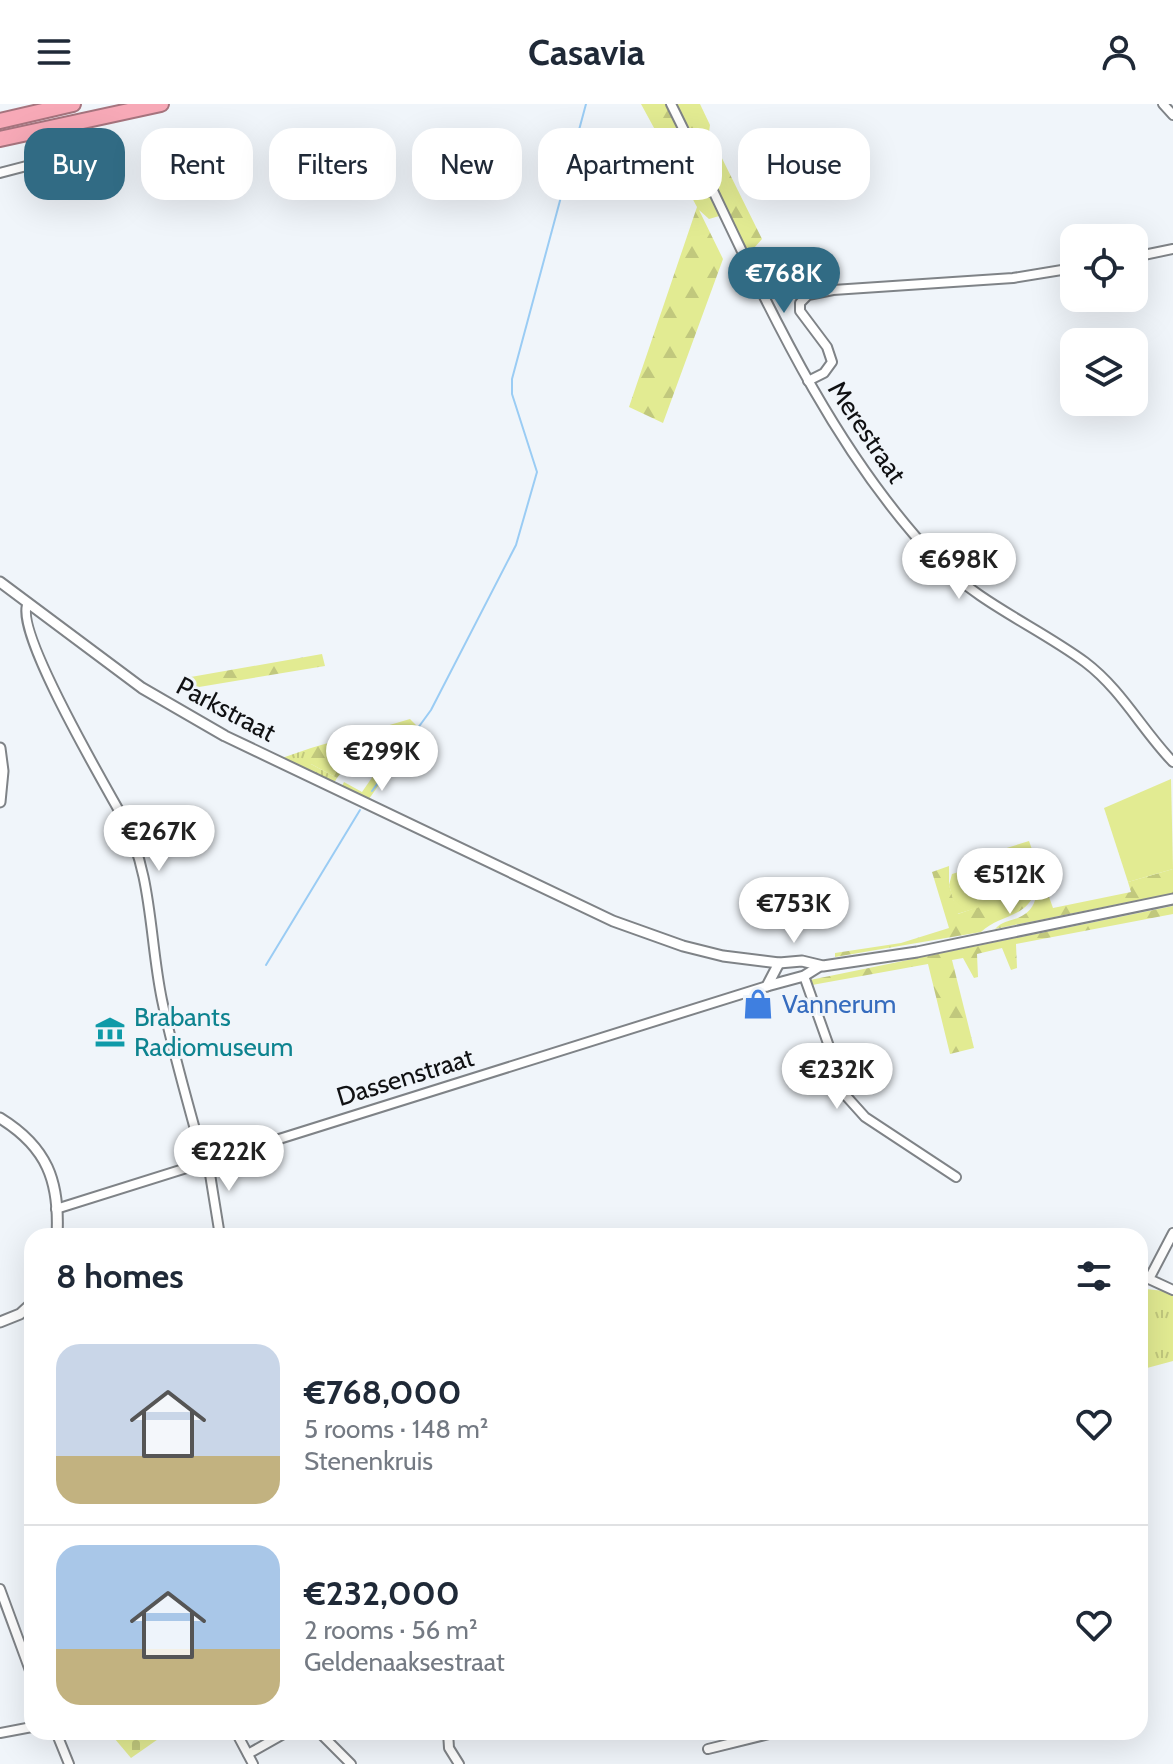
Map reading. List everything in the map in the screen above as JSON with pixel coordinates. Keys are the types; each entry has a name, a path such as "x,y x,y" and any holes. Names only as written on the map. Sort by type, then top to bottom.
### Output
{"highway":[{"path":"0,121 73,104"},
{"path":"0,139 161,104"}],"street":[{"name":"Merestraat","path":"671,104 808,381 840,437 934,557 972,592 1083,661 1109,681 1173,762"},
{"path":"1163,104 1173,115"},
{"path":"0,173 24,167"},
{"path":"1148,254 1173,249"},
{"path":"808,381 824,373 832,362 827,347 800,311 800,303 808,295 833,290 1013,278 1060,270"},
{"name":"Parkstraat","path":"0,582 142,688 234,741 638,932 699,950 763,961 777,972"},
{"path":"28,603 24,613 41,660 135,850 152,919 161,998 206,1163 219,1228"},
{"path":"0,748 3,777 0,802"},
{"path":"777,972 805,975 820,966 917,952 1173,899"},
{"path":"777,972 807,962 820,966"},
{"path":"807,962 805,975 847,1097 865,1117 956,1177"},
{"name":"Dassenstraat","path":"56,1209 767,986 777,972"},
{"path":"0,1118 25,1134 42,1154 50,1174 57,1228"},
{"path":"216,1228 218,1224"},
{"path":"1173,1233 1149,1279 1173,1290"},
{"path":"0,1322 24,1310"},
{"path":"0,1589 24,1657"},
{"path":"0,1733 24,1728"},
{"path":"59,1740 69,1764"},
{"path":"240,1740 253,1764"},
{"path":"248,1754 273,1740"},
{"path":"327,1740 351,1764"},
{"path":"448,1740 449,1748 459,1764"},
{"path":"708,1749 745,1740"}],"green space":[{"path":"641,104 700,104 710,125 710,128 654,128"},
{"path":"722,158 738,191 738,200 743,200 762,239 747,256 726,214 709,219 699,210 723,259 663,423 629,407 697,207 693,200 722,200"},
{"path":"322,654 325,666 187,689 185,678"},
{"path":"410,719 420,729 404,749 377,729"},
{"path":"375,729 337,778 311,764 311,748"},
{"path":"396,743 404,749 369,799 342,786 344,782 362,792"},
{"path":"311,748 311,764 337,778 334,783 282,758"},
{"path":"1171,779 1173,869 1128,882 1104,808"},
{"path":"1029,841 1053,908 1131,892 1128,882 1173,869 1173,893 995,929 1028,912 1033,905 1036,887 1023,848 999,855 997,851"},
{"path":"949,866 949,885 958,914 1024,891 1023,877 1029,878 1033,897 1022,909 981,932 835,957 835,953 901,943 949,928 932,872"},
{"path":"972,868 978,890 986,889 987,893 1017,886 1016,879 1023,877 1022,900 1016,904 1013,897 957,914 949,885 952,874"},
{"path":"1173,906 1173,914 1016,944 1017,968 1011,970 1002,948 977,954 978,977 974,978 963,958 952,960 974,1048 950,1054 928,964 812,985 810,980"},
{"path":"1148,1289 1173,1292 1173,1361 1148,1368"},
{"path":"116,1740 157,1740 131,1758"}],"waterway":[{"path":"372,791 431,710 516,545 537,472 512,394 512,379 586,104"},
{"path":"266,965 360,810"}],"place":[{"name":"Vannerum","path":"758,1004"},
{"name":"Brabants Radiomuseum","path":"110,1032"}]}
